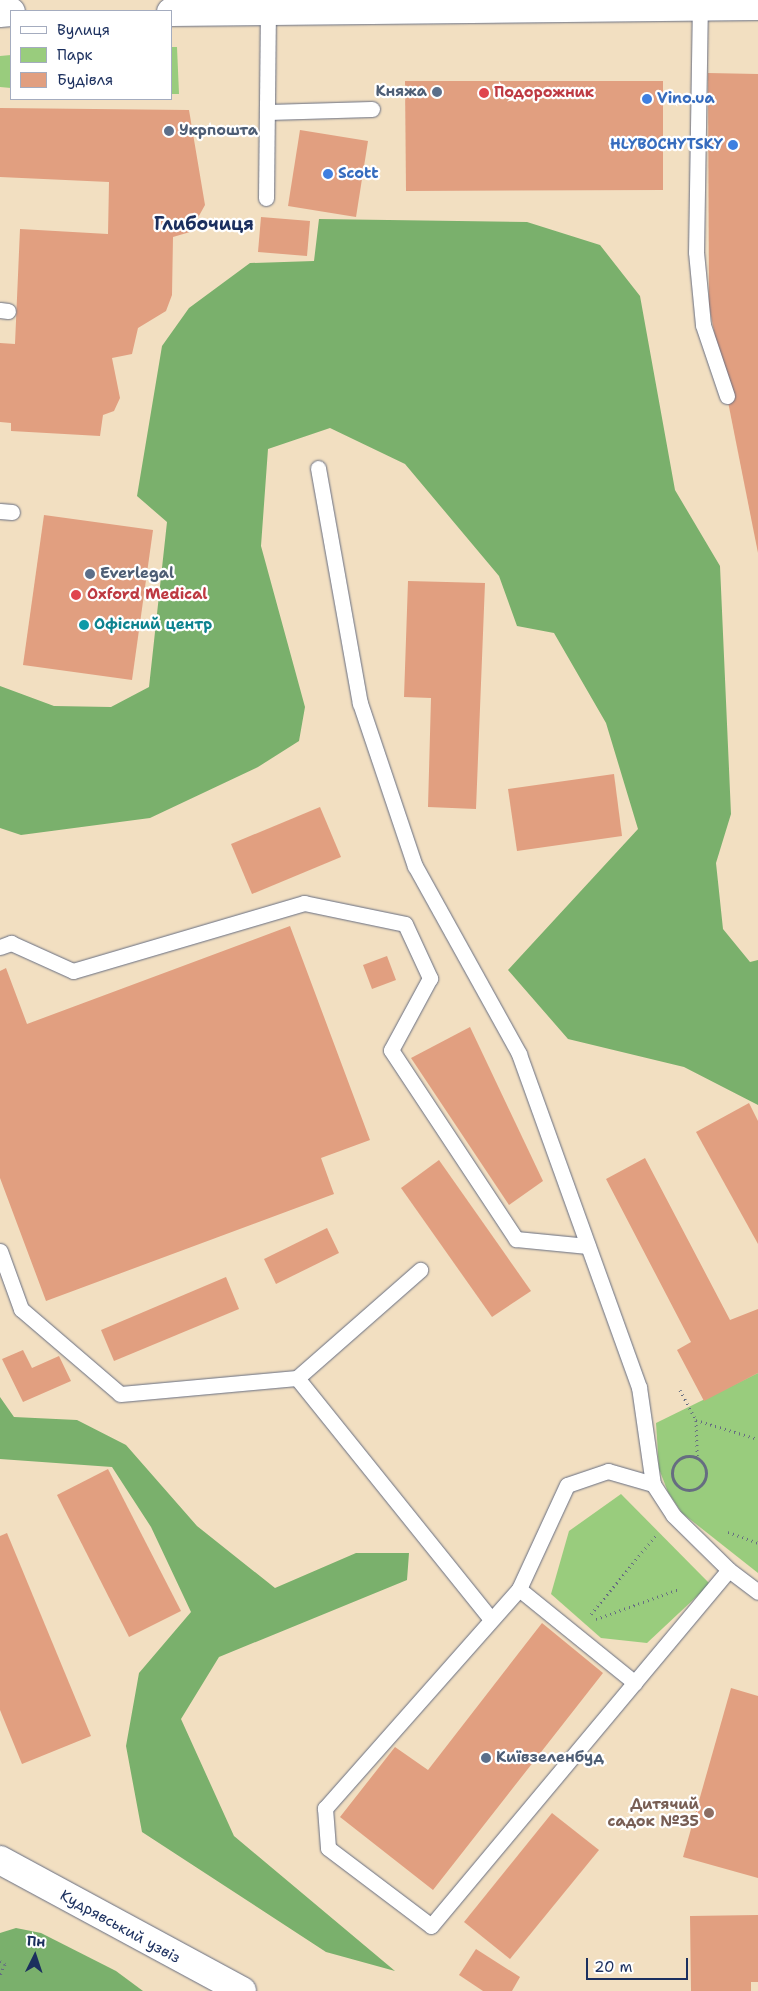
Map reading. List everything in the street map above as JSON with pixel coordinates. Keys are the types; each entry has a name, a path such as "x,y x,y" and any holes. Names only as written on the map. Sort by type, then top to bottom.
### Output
{"main road":[{"path":"172,12 268,6 689,4 758,6"},
{"name":"Кудрявський узвіз","path":"0,1860 242,1991"}],"lane":[{"path":"689,4 696,252 703,325 727,396"},
{"path":"266,198 268,6"},
{"path":"267,112 372,109"},
{"path":"318,468 360,703 412,857 518,1054 639,1387 654,1484 673,1515 729,1570 758,1592"},
{"path":"0,947 11,943 73,971 304,903 405,924 430,978 391,1050 516,1239 588,1246"},
{"path":"0,1252 21,1309 120,1394 297,1378 420,1270"},
{"path":"297,1378 490,1618"},
{"path":"654,1484 608,1471 568,1485 519,1589 490,1618 325,1808 328,1848 431,1926 729,1570"},
{"path":"519,1589 579,1629 635,1682"}],"path":[{"path":"680,1390 696,1420 697,1458 706,1470 705,1481 698,1489 681,1488 673,1480 672,1468 680,1459 697,1458"},
{"path":"696,1420 758,1438"},
{"path":"579,1629 673,1515"},
{"path":"579,1629 683,1587"},
{"path":"0,1961 5,1964 0,1975"}],"green space":[{"path":"172,47 177,47 179,94 172,94"},
{"path":"10,55 10,88 0,87 0,56"},
{"path":"319,219 527,222 600,245 640,296 675,490 720,566 731,814 716,863 723,929 750,962 758,960 758,1105 684,1067 568,1039 508,970 638,829 606,723 554,633 517,626 499,576 405,464 330,428 268,449 261,546 305,707 299,741 258,767 150,818 21,835 0,828 0,686 54,706 111,707 149,687 167,522 137,496 162,346 189,308 250,263 314,261"},
{"path":"758,1373 758,1573 682,1513 668,1492 659,1469 656,1423"},
{"path":"0,1397 14,1417 77,1420 126,1445 197,1526 275,1588 356,1553 409,1553 407,1580 219,1657 181,1719 234,1836 395,1971 326,1952 142,1832 126,1746 139,1673 191,1612 151,1527 112,1467 0,1459"},
{"path":"621,1494 710,1584 647,1643 601,1638 551,1594 569,1531"},
{"path":"16,1928 41,1933 116,1971 143,1991 0,1991 0,1933"}],"building":[{"path":"708,73 758,74 758,553 709,306"},
{"path":"405,81 663,81 663,190 406,191"},
{"path":"0,108 189,110 205,205 190,232 173,237 172,295 166,311 138,328 132,354 112,358 120,398 114,411 103,415 100,436 11,431 11,423 0,422 0,343 15,344 20,229 108,234 109,182 0,177"},
{"name":"Scott","path":"300,130 368,141 356,217 288,206"},
{"path":"261,217 310,221 307,256 258,252"},
{"name":"Офісний центр","path":"44,515 153,530 132,680 23,665"},
{"path":"408,581 485,583 476,809 428,807 431,698 404,697"},
{"path":"614,774 622,836 517,851 508,789"},
{"path":"320,807 341,857 252,894 231,844"},
{"path":"290,926 370,1140 321,1158 334,1194 46,1301 0,1178 0,971 6,968 27,1024"},
{"path":"387,956 396,980 372,989 363,965"},
{"path":"470,1027 543,1181 509,1205 411,1058"},
{"path":"749,1103 758,1121 758,1244 696,1132"},
{"path":"645,1158 730,1320 758,1309 758,1373 704,1401 677,1350 691,1342 606,1179"},
{"path":"439,1160 531,1291 492,1317 401,1188"},
{"path":"327,1228 339,1253 276,1284 264,1259"},
{"path":"226,1277 239,1309 114,1361 101,1330"},
{"path":"23,1350 32,1368 59,1356 71,1381 23,1402 2,1359"},
{"path":"108,1469 181,1611 129,1637 57,1495"},
{"path":"7,1533 91,1736 22,1764 0,1710 0,1536"},
{"name":"Київзеленбуд","path":"542,1623 603,1673 433,1890 340,1817 395,1747 428,1770"},
{"path":"731,1688 758,1696 758,1878 683,1857"},
{"path":"552,1813 599,1850 510,1959 464,1922"},
{"path":"758,1915 758,1982 751,1982 751,1991 691,1991 690,1916"},
{"path":"476,1949 520,1977 512,1991 483,1991 459,1975"}],"place":[{"name":"Княжа","path":"437,92"},
{"name":"Подорожник","path":"484,93"},
{"name":"Vino.ua","path":"647,99"},
{"name":"Укрпошта","path":"169,131"},
{"name":"HLYBOCHYTSKY","path":"733,145"},
{"name":"Scott","path":"328,174"},
{"name":"Everlegal","path":"90,574"},
{"name":"Oxford Medical","path":"76,595"},
{"name":"Офісний центр","path":"84,625"},
{"name":"Київзеленбуд","path":"486,1758"},
{"name":"Дитячий садок №35","path":"709,1813"}],"district":[{"name":"Глибочиця","path":"204,224"}]}
